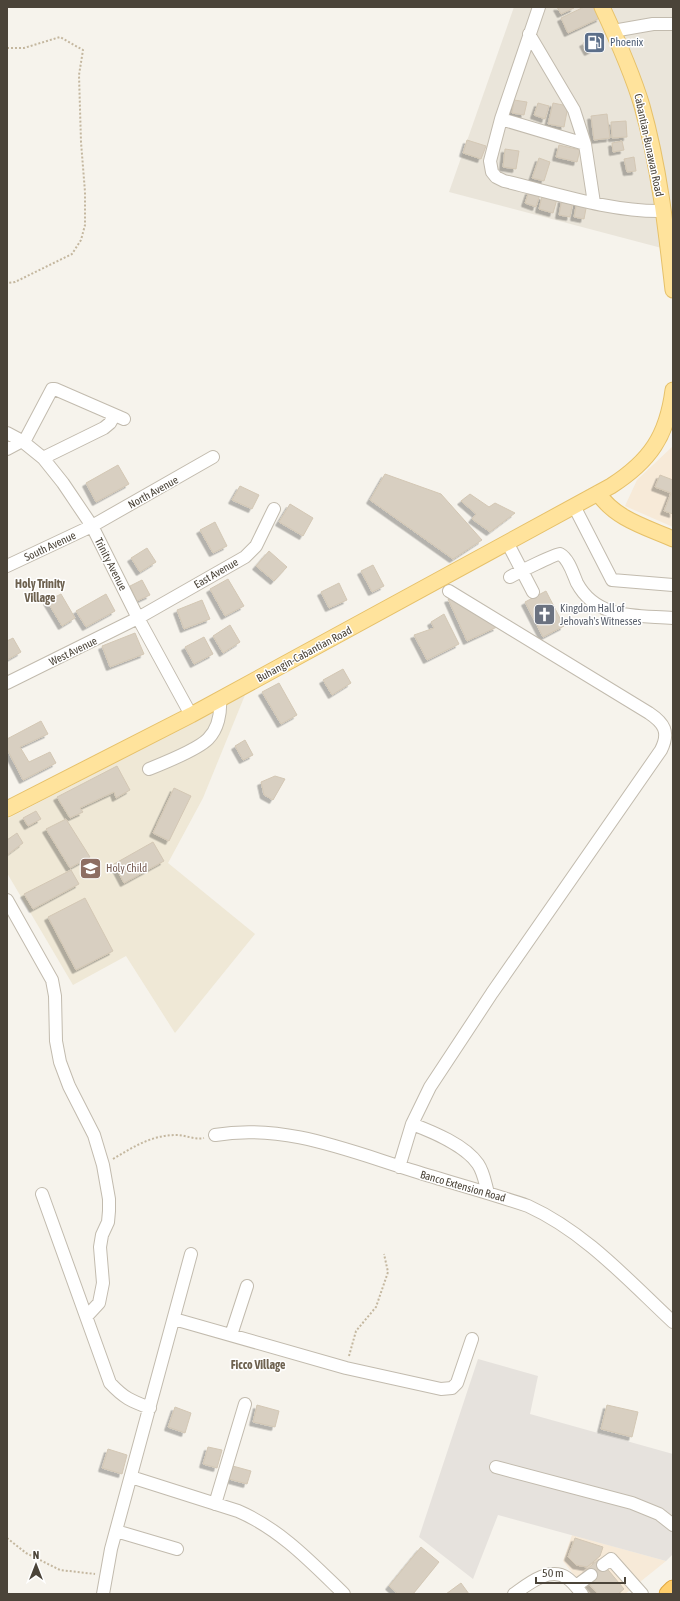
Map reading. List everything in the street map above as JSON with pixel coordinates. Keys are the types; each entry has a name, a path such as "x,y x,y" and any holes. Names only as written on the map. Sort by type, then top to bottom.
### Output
{"highway":[{"path":"668,1594 673,1589"}],"main road":[{"name":"Cabantian-Bunawan Road","path":"602,7 632,75 642,107 663,211 669,227 673,290"},
{"path":"673,390 667,420 662,434 652,449 633,470 598,493 604,502 620,516 673,539"},
{"name":"Buhangin-Cabantian Road","path":"7,809 191,715 598,493"}],"street":[{"path":"539,7 501,119 490,161 492,172 496,177 504,181 594,203 630,210 663,211"},
{"path":"613,31 654,24 673,24"},
{"path":"529,34 569,99 579,122 585,144 594,203"},
{"path":"501,119 585,144"},
{"path":"7,449 23,442 52,390 55,389 119,417 104,428 43,458"},
{"name":"Trinity Avenue","path":"7,433 23,442 43,458 92,526 138,618 191,715"},
{"name":"North Avenue","path":"92,526 214,457"},
{"path":"574,506 612,580 673,585"},
{"name":"East Avenue","path":"138,618 245,557 256,546 274,509"},
{"name":"South Avenue","path":"7,566 92,526"},
{"path":"507,542 533,592"},
{"path":"510,577 555,554 560,554 565,559 578,585 588,598 604,609 613,613 673,618"},
{"path":"399,1167 412,1124 430,1087 496,987 660,750 665,738 663,726 658,719 449,591"},
{"name":"West Avenue","path":"7,683 138,618"},
{"path":"149,769 187,752 207,740 214,730 220,714 220,699"},
{"path":"7,900 52,980 55,996 56,1041 60,1062 69,1086 94,1135 103,1165 109,1199 108,1222 102,1234 100,1247 103,1283 99,1303 87,1316"},
{"path":"412,1124 431,1131 469,1153 478,1163 484,1175 488,1193"},
{"name":"Banco Extension Road","path":"215,1135 248,1132 287,1135 326,1144 528,1206 565,1226 600,1254 673,1322"},
{"path":"42,1194 110,1383 120,1394 130,1400 150,1408"},
{"path":"103,1594 116,1531 191,1254"},
{"path":"231,1335 247,1286"},
{"path":"174,1319 346,1368 441,1389 452,1388 457,1384 472,1338"},
{"path":"215,1504 245,1404"},
{"path":"496,1467 632,1503 659,1514 673,1525"},
{"path":"131,1477 254,1518 285,1539 344,1594"},
{"path":"116,1531 177,1549"},
{"path":"603,1565 611,1559 642,1594"},
{"path":"514,1594 534,1581 551,1574 566,1577 579,1590 591,1575"}],"path":[{"path":"7,48 24,48 60,37 83,50 79,75 81,142 85,192 85,225 81,240 72,254 15,282 7,283"},
{"path":"103,1165 142,1142 156,1137 178,1135 201,1139 215,1135"},
{"path":"346,1368 356,1331 376,1307 388,1272 384,1254"},
{"path":"7,1538 26,1553 60,1570 106,1575"}],"shaded area":[{"path":"514,7 673,7 673,251 449,192"},
{"path":"672,447 673,527 625,506 637,480"},
{"name":"Holy Child","path":"245,695 203,798 168,863 255,934 175,1033 126,956 73,985 7,873 7,819"},
{"path":"478,1359 538,1376 530,1414 673,1454 673,1554 666,1561 498,1515 473,1579 419,1537"},
{"path":"572,1535 666,1561 625,1594 589,1594 563,1561"}],"building":[{"path":"557,7 574,7 574,8 561,14"},
{"path":"584,7 595,7 600,18 568,33 561,18"},
{"path":"591,39 596,48 588,52 583,43"},
{"path":"514,100 527,102 524,115 512,113"},
{"path":"538,103 549,106 545,119 534,115"},
{"path":"553,103 568,106 564,127 548,124"},
{"path":"607,114 610,138 594,140 591,116"},
{"path":"626,121 627,137 612,138 611,122"},
{"path":"467,140 486,146 481,159 463,153"},
{"path":"622,141 624,150 613,152 612,143"},
{"path":"559,145 580,150 577,162 556,157"},
{"path":"505,149 519,151 516,169 503,167"},
{"path":"634,157 636,171 627,172 624,159"},
{"path":"539,158 550,162 544,181 532,178"},
{"path":"529,191 540,194 536,207 525,203"},
{"path":"542,196 557,199 553,213 539,209"},
{"path":"562,199 573,201 570,217 559,215"},
{"path":"577,201 587,203 584,219 574,217"},
{"path":"118,465 129,484 96,502 86,483"},
{"path":"385,474 441,494 482,540 453,559 370,500"},
{"path":"660,475 673,480 673,514 664,511 671,493 655,487"},
{"path":"240,486 259,495 252,509 232,500"},
{"path":"470,494 489,507 495,503 515,513 490,532 472,519 476,514 461,501"},
{"path":"290,504 313,518 303,536 279,522"},
{"path":"215,522 227,546 213,553 200,530"},
{"path":"147,548 156,562 140,572 131,558"},
{"path":"269,551 287,567 274,581 256,566"},
{"path":"373,565 384,586 372,592 361,571"},
{"path":"228,579 244,606 225,616 210,589"},
{"path":"142,580 150,595 137,601 130,586"},
{"path":"339,583 347,600 329,608 321,592"},
{"name":"Kingdom Hall of Jehovah's Witnesses","path":"546,591 564,626 543,637 525,602"},
{"path":"61,594 75,618 62,626 47,601"},
{"path":"106,594 115,611 86,627 76,611"},
{"path":"452,598 497,627 467,641 448,599"},
{"path":"202,600 210,619 184,629 177,610"},
{"path":"444,614 459,644 427,660 414,635 434,628 431,622"},
{"path":"230,625 240,642 223,653 213,636"},
{"path":"135,633 144,654 110,667 102,646"},
{"path":"204,637 213,654 194,664 185,647"},
{"path":"13,638 21,652 7,660 7,641"},
{"path":"343,669 351,683 332,695 323,680"},
{"path":"279,683 297,715 281,724 262,692"},
{"path":"41,721 48,734 20,747 29,762 50,752 56,763 23,780 7,749 7,739"},
{"path":"245,740 253,755 243,760 235,746"},
{"path":"117,766 130,790 116,798 114,792 80,808 83,812 70,818 57,797"},
{"path":"275,776 285,779 273,800 264,795 261,782"},
{"path":"174,788 191,796 169,841 153,833"},
{"path":"36,811 41,819 28,826 23,818"},
{"path":"66,819 90,857 70,868 46,829"},
{"path":"17,833 23,843 7,855 7,840"},
{"path":"153,842 164,861 124,883 114,864"},
{"path":"71,870 79,884 33,909 24,894"},
{"path":"85,898 113,951 76,970 48,917"},
{"path":"257,1405 279,1411 275,1427 253,1422"},
{"path":"607,1405 638,1412 632,1437 601,1429"},
{"path":"175,1407 191,1413 185,1433 168,1427"},
{"path":"208,1447 222,1450 217,1468 203,1464"},
{"path":"108,1449 127,1455 122,1474 102,1468"},
{"path":"229,1465 251,1471 247,1484 225,1478"},
{"path":"575,1538 603,1547 600,1556 587,1567 576,1565 568,1557"},
{"path":"421,1547 439,1562 413,1594 398,1594 389,1586"},
{"path":"599,1559 624,1589 618,1594 598,1594 589,1584 595,1579 586,1570"},
{"path":"461,1583 469,1594 446,1594"}],"place":[{"name":"Phoenix","path":"594,42"},
{"name":"Kingdom Hall of Jehovah's Witnesses","path":"544,614"},
{"name":"Holy Child","path":"91,868"}],"district":[{"name":"Holy Trinity Village","path":"40,591"},
{"name":"Ficco Village","path":"258,1365"}]}
